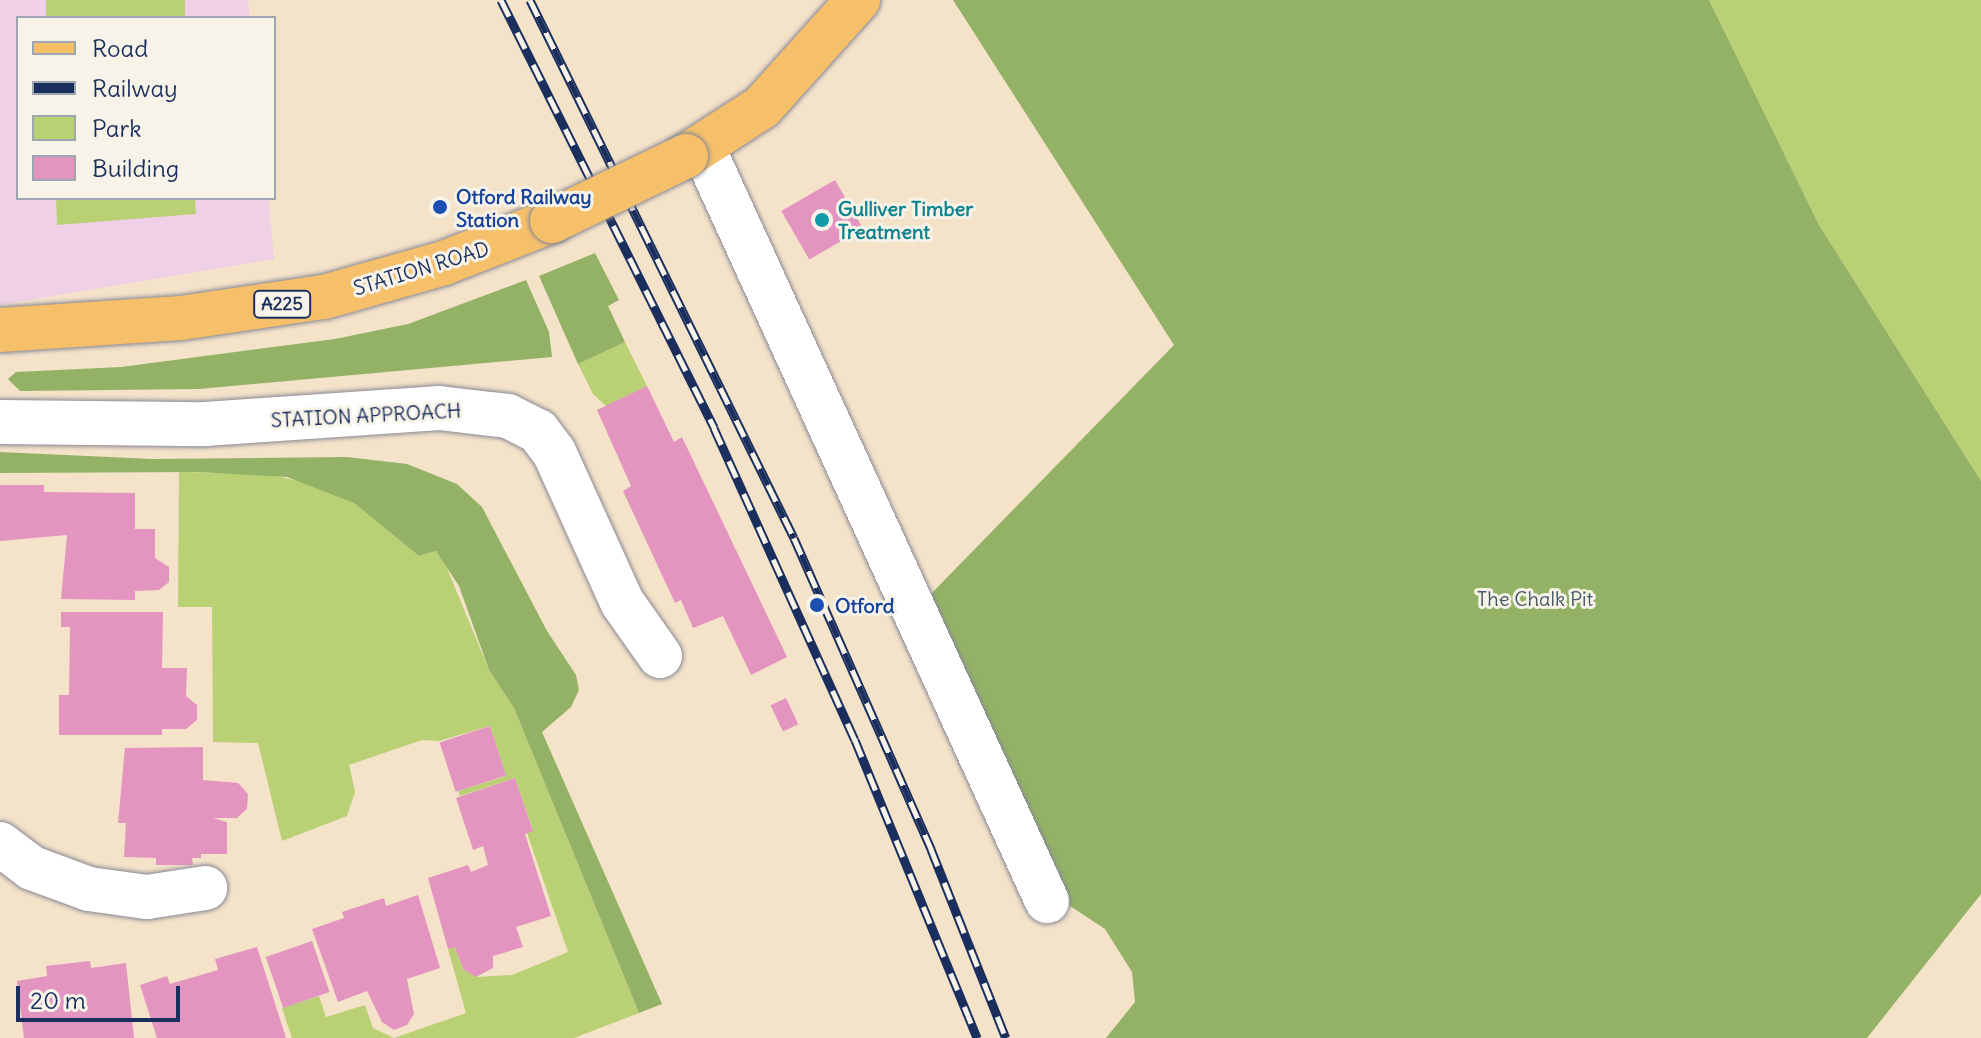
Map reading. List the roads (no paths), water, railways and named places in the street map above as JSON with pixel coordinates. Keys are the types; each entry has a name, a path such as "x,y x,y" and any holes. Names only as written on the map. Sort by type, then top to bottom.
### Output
{"main road":[{"name":"STATION ROAD","path":"0,330 181,318 324,297 444,263 552,221 694,152 771,98 858,0"}],"street":[{"path":"694,152 1047,901"},
{"name":"STATION APPROACH","path":"0,422 205,424 439,408 508,416 538,431 554,452 646,662"},
{"path":"0,844 32,868 89,889 147,897 205,888"}],"railway":[{"path":"501,0 714,428 855,740 977,1038"},
{"path":"530,0 794,538 931,849 1006,1038"}],"place":[{"name":"Otford Railway Station","path":"440,207"},
{"name":"Gulliver Timber Treatment","path":"822,220"},
{"name":"Otford","path":"817,605"}],"park label":[{"name":"The Chalk Pit","path":"1535,598"}]}
